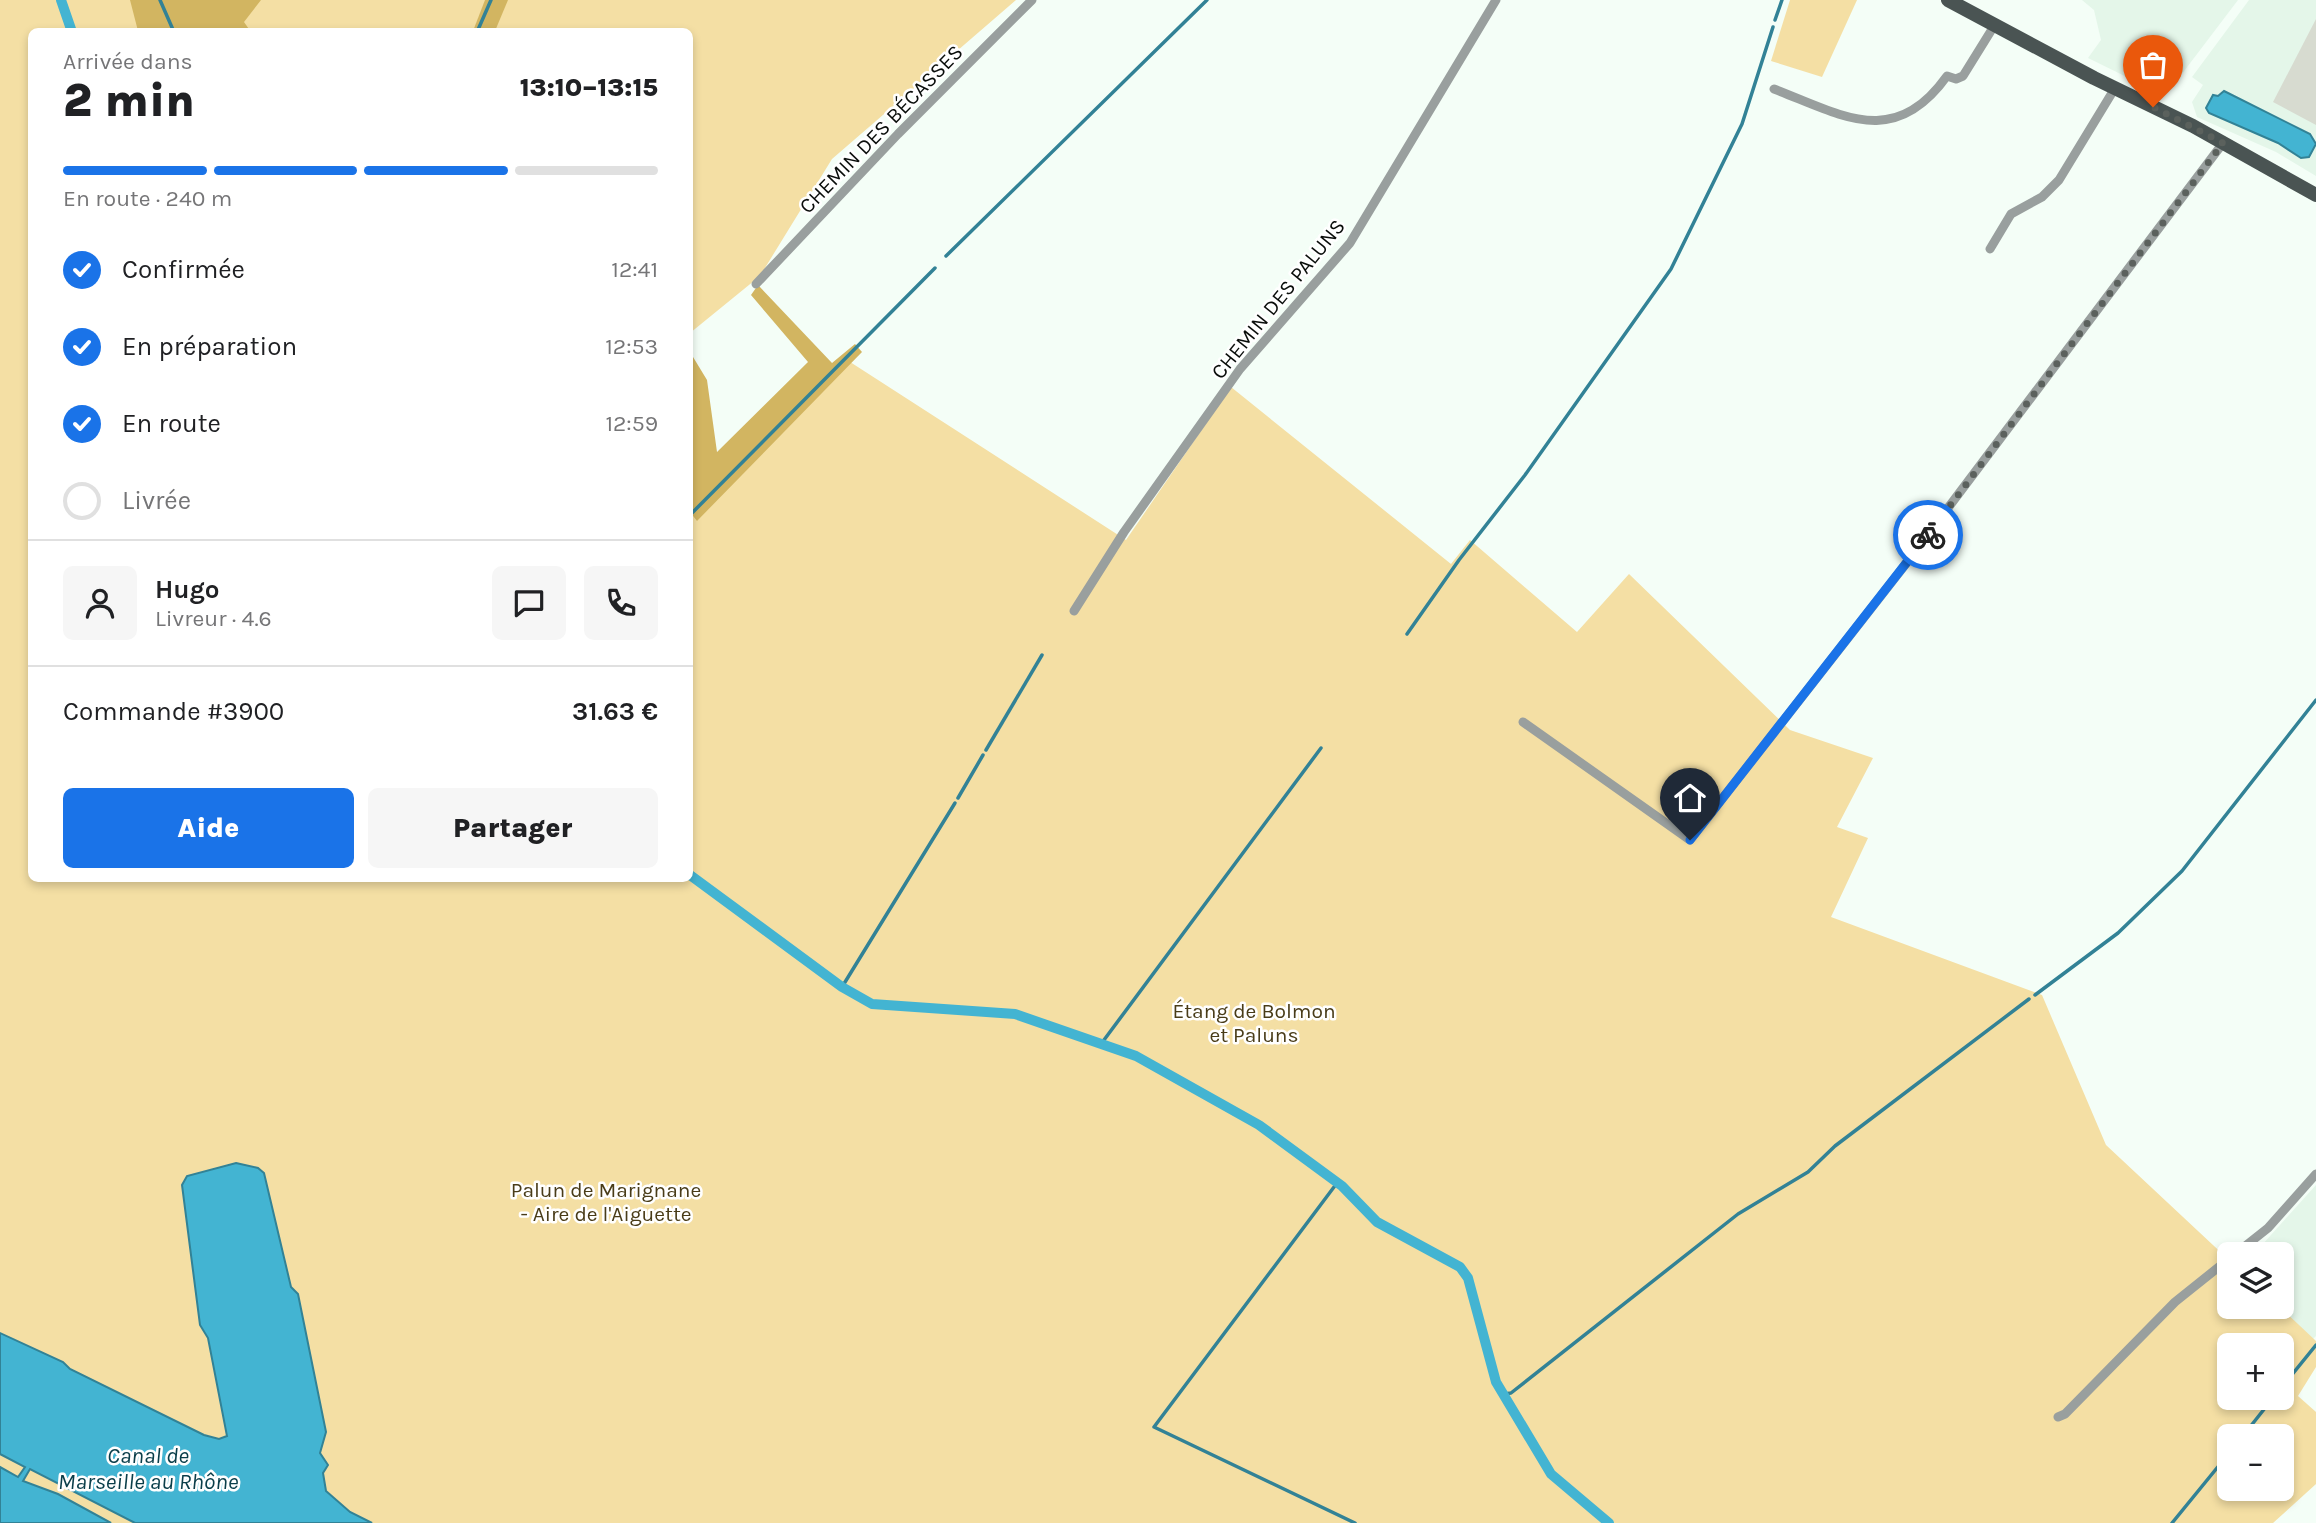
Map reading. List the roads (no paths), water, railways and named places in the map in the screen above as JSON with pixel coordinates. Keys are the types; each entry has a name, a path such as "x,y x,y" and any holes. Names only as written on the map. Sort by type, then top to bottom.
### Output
{"main road":[{"path":"1948,0 2223,143 2316,195"}],"street":[{"name":"CHEMIN DES BÉCASSES","path":"756,284 898,134 1032,0"},
{"name":"CHEMIN DES PALUNS","path":"1074,611 1124,532 1240,369 1350,243 1496,0"},
{"path":"1774,89 1862,121 1892,118 1927,101 1947,76 1956,79 1963,76 1994,26"},
{"path":"1990,249 2011,214 2042,197 2059,180 2115,89"},
{"path":"1523,722 1690,840 1905,565 2223,143"},
{"path":"2250,1242 2268,1228 2316,1174"},
{"path":"2058,1417 2065,1414 2175,1302 2217,1268"}],"water":[{"path":"2224,91 2310,134 2316,144 2309,157 2301,158 2278,143 2209,113 2206,108 2213,95 2218,96"},
{"name":"Canal de Marseille au Rhône","path":"236,1163 258,1168 264,1173 291,1287 298,1294 326,1432 320,1453 328,1465 323,1473 326,1491 350,1512 372,1523 135,1523 30,1469 23,1481 58,1494 111,1523 0,1523 0,1467 18,1477 25,1467 0,1454 0,1333 63,1362 70,1369 204,1435 219,1439 227,1436 208,1338 200,1325 182,1185 187,1176"}],"waterway":[{"path":"61,0 71,28"},
{"path":"160,0 172,28"},
{"path":"479,28 491,0"},
{"path":"946,256 1207,0"},
{"path":"1775,20 1782,0"},
{"path":"1407,634 1459,560 1525,475 1671,269 1742,124 1773,27"},
{"path":"693,512 935,268"},
{"path":"986,750 1042,655"},
{"path":"2035,995 2118,933 2182,871 2316,700"},
{"path":"1101,1044 1321,748"},
{"path":"958,798 983,755"},
{"path":"842,987 955,803"},
{"path":"693,877 842,987 872,1004 1015,1014 1136,1056 1259,1125 1342,1186 1377,1222 1460,1267 1468,1278 1496,1382 1551,1474 1609,1523"},
{"path":"1504,1394 1511,1393 1738,1214 1808,1172 1835,1146 2029,999"},
{"path":"1337,1183 1154,1427 1355,1523"},
{"path":"2294,1372 2316,1345"},
{"path":"2252,1424 2263,1410"},
{"path":"2172,1523 2217,1468"}],"park label":[{"name":"Étang de Bolmon et Paluns","path":"1254,1023"},
{"name":"Palun de Marignane - Aire de l'Aiguette","path":"606,1202"}]}
